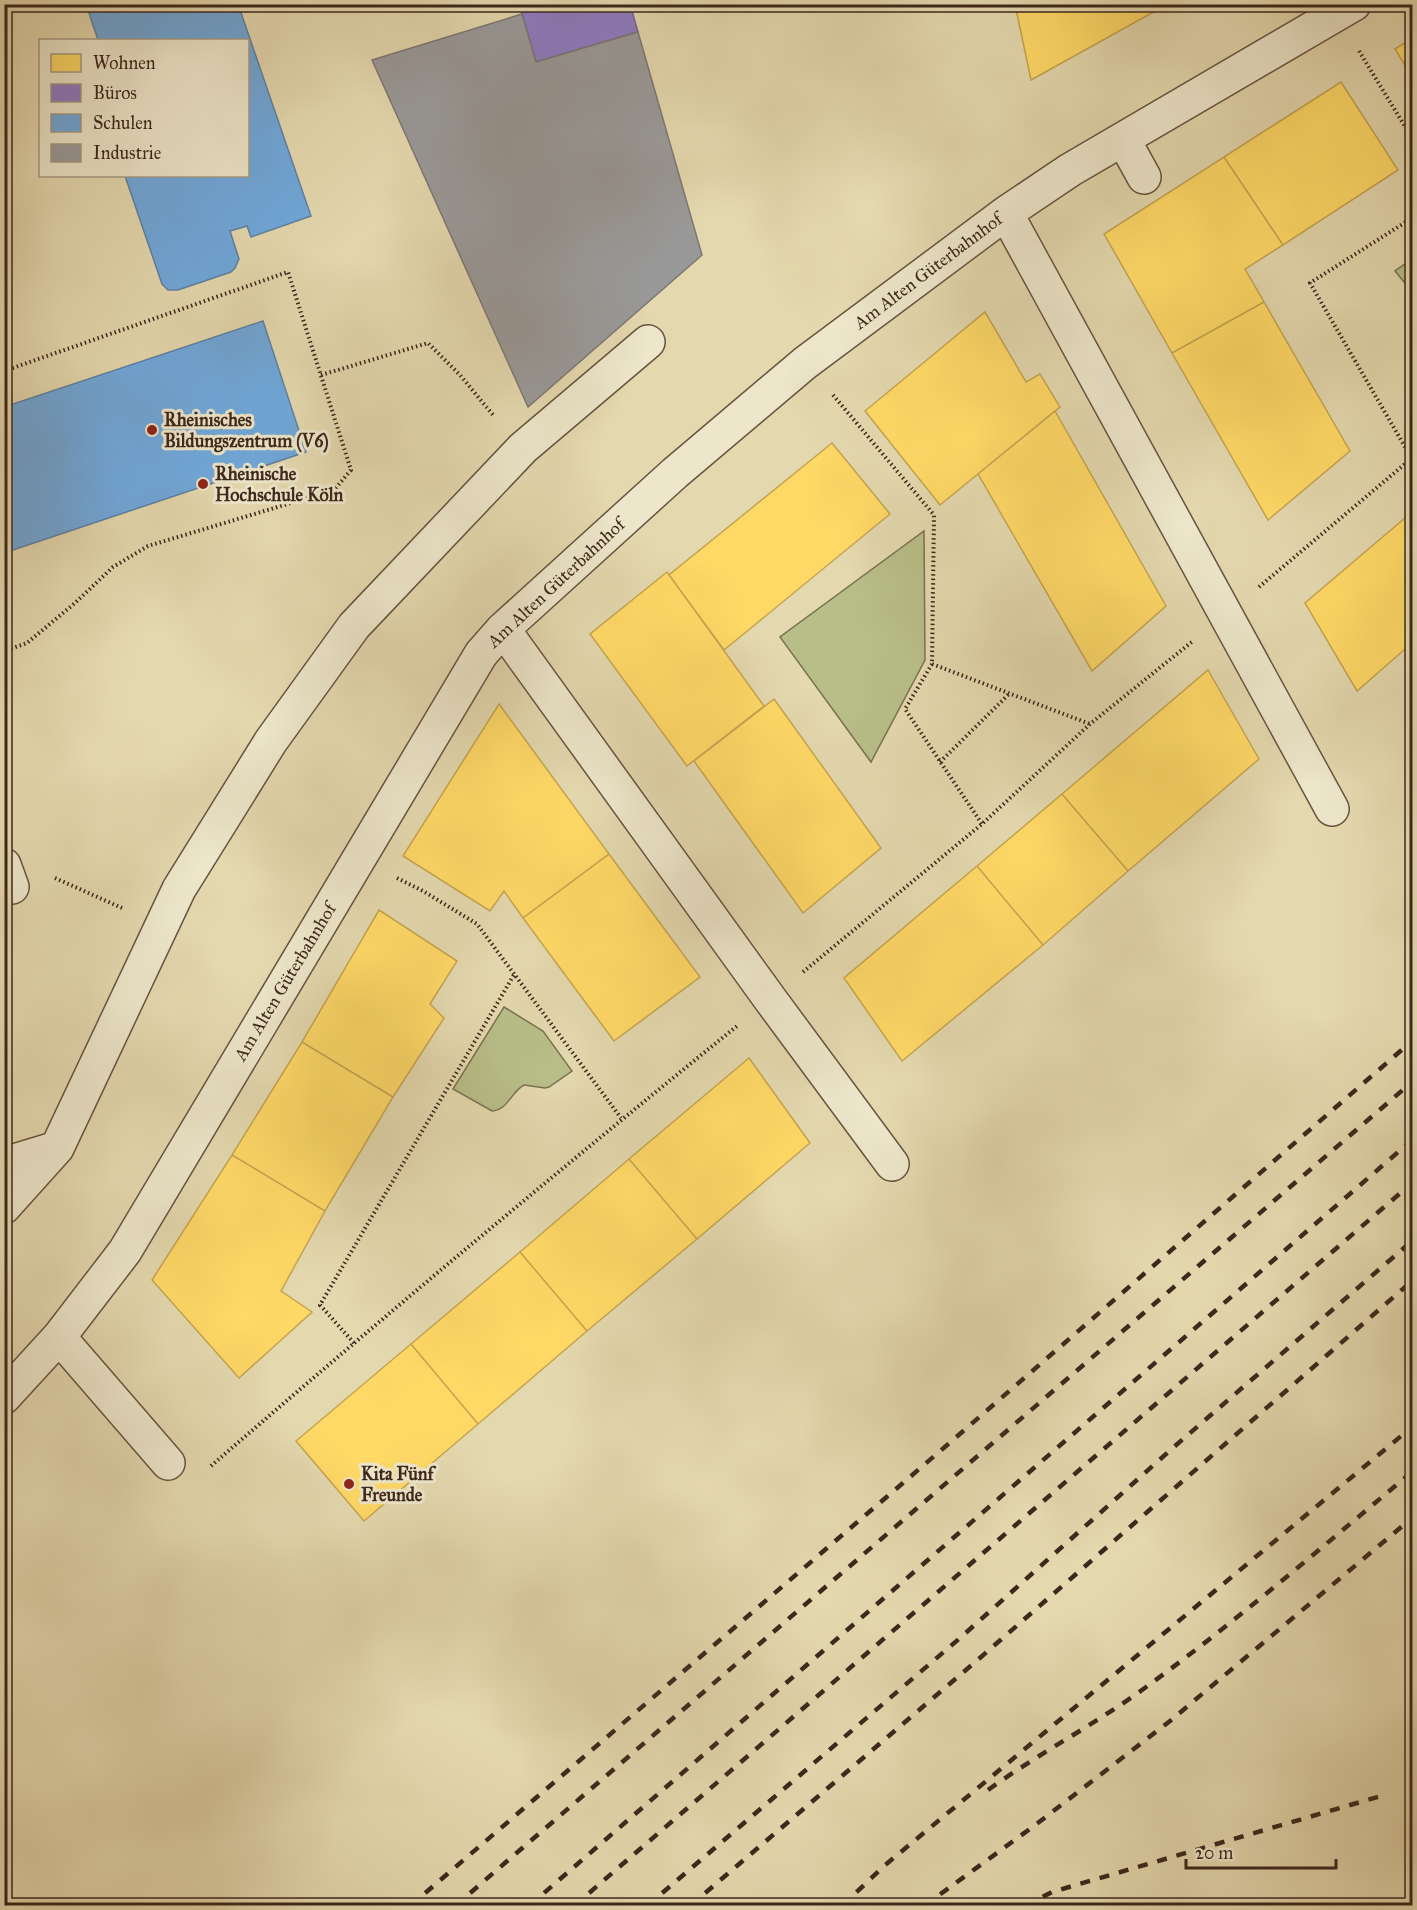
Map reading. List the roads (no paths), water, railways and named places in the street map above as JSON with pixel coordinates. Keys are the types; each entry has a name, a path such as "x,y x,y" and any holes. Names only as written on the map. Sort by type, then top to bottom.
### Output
{"street":[{"name":"Am Alten Güterbahnhof","path":"4,1397 58,1337 125,1251 481,654 503,629 675,473 805,363 1006,213 1070,170 1354,4"},
{"path":"1123,139 1144,177"},
{"path":"1006,213 1332,809"},
{"path":"4,1207 57,1148 179,889 271,741 354,626 523,448 648,342"},
{"path":"503,629 892,1164"},
{"path":"4,1164 57,1148"},
{"path":"58,1337 168,1463"}],"railway":[{"path":"410,1906 946,1446 1412,1041"},
{"path":"455,1906 1412,1082"},
{"path":"529,1906 1412,1140"},
{"path":"574,1906 1412,1183"},
{"path":"647,1906 960,1638 1175,1446 1412,1241"},
{"path":"690,1906 981,1657 1412,1281"},
{"path":"842,1906 884,1866 1412,1427"},
{"path":"988,1790 1123,1703 1177,1664 1279,1583 1412,1472"},
{"path":"924,1906 1034,1826 1170,1721 1412,1518"},
{"path":"1025,1906 1052,1892 1381,1796"}],"place":[{"name":"Rheinisches Bildungszentrum (V6)","path":"152,430"},
{"name":"Rheinische Hochschule Köln","path":"203,484"},
{"name":"Kita Fünf Freunde","path":"349,1484"}]}
